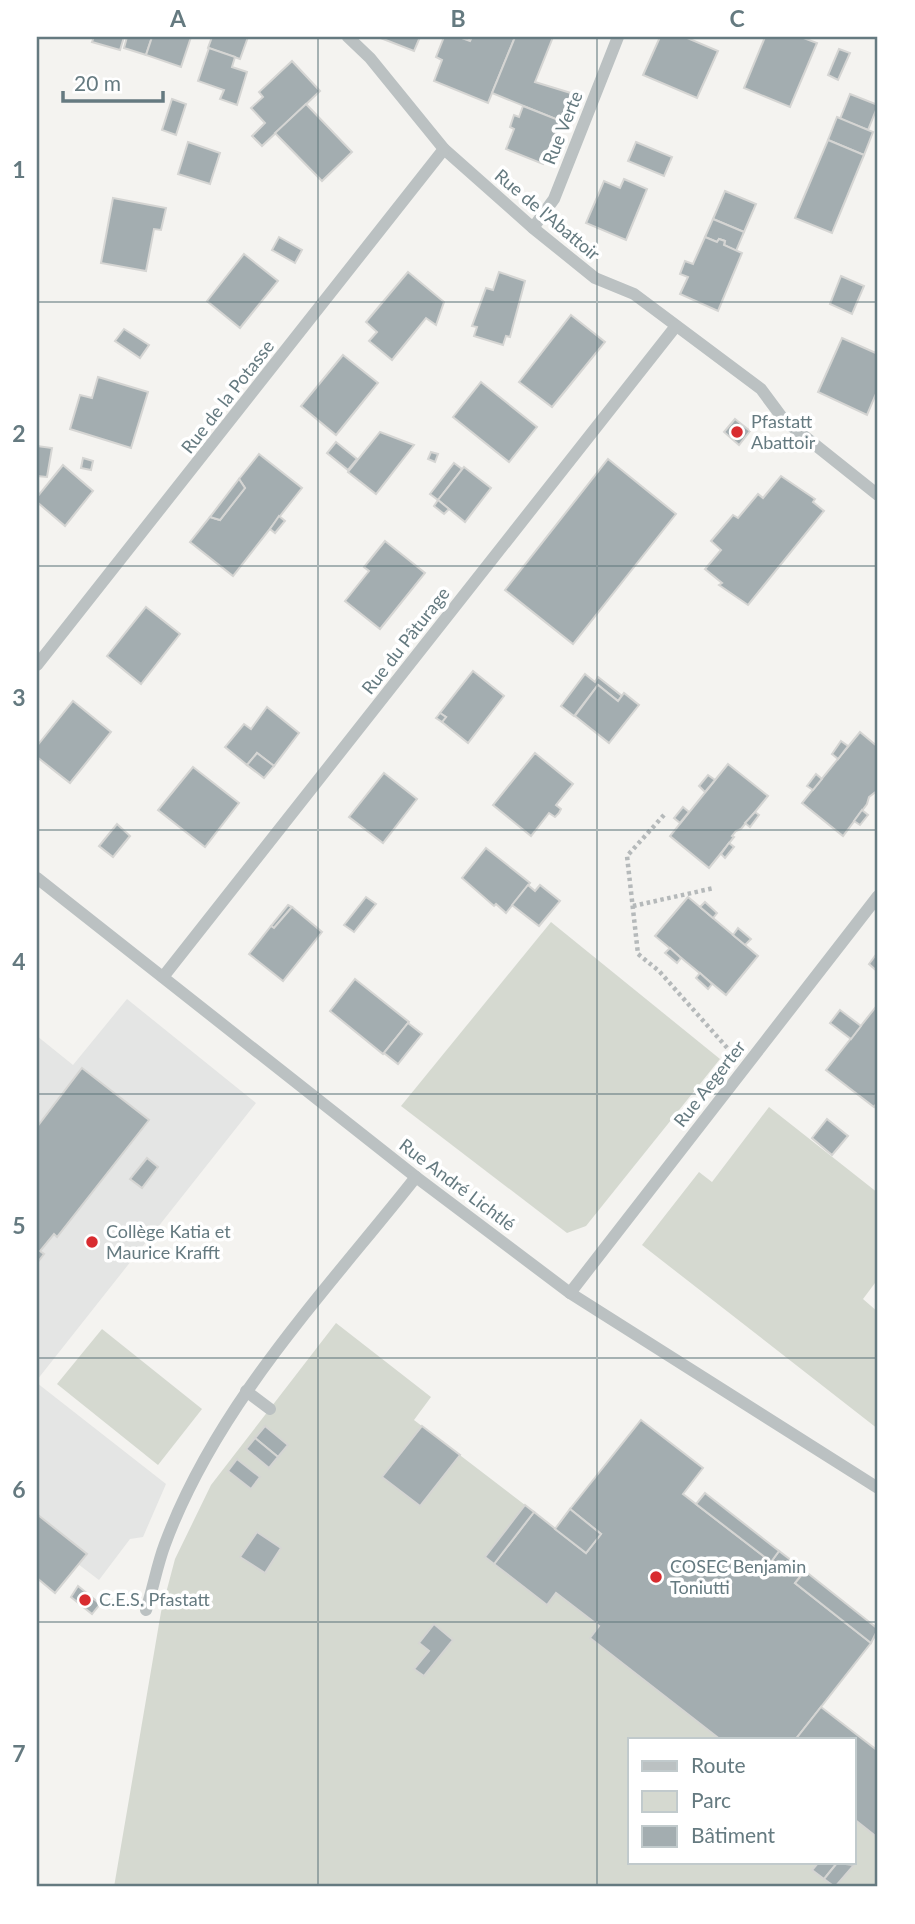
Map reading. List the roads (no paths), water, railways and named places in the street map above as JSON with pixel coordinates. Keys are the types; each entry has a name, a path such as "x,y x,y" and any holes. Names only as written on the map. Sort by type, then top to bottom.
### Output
{"street":[{"name":"Rue de l'Abattoir","path":"348,37 370,58 444,149 533,228 595,278 634,294 761,389 784,421 878,495"},
{"name":"Rue Verte","path":"533,228 554,200 618,37"},
{"name":"Rue de la Potasse","path":"37,664 444,149"},
{"name":"Rue du Pâturage","path":"163,977 676,326"},
{"name":"Rue André Lichtlé","path":"37,878 416,1177 570,1293 878,1488"},
{"name":"Rue Aegerter","path":"570,1293 878,896"},
{"path":"146,1611 165,1544 206,1458 246,1391 416,1177"},
{"path":"246,1391 270,1409"}],"place":[{"name":"Pfastatt Abattoir","path":"737,432"},
{"name":"Collège Katia et Maurice Krafft","path":"92,1242"},
{"name":"COSEC Benjamin Toniutti","path":"656,1577"},
{"name":"C.E.S. Pfastatt","path":"85,1600"}]}
